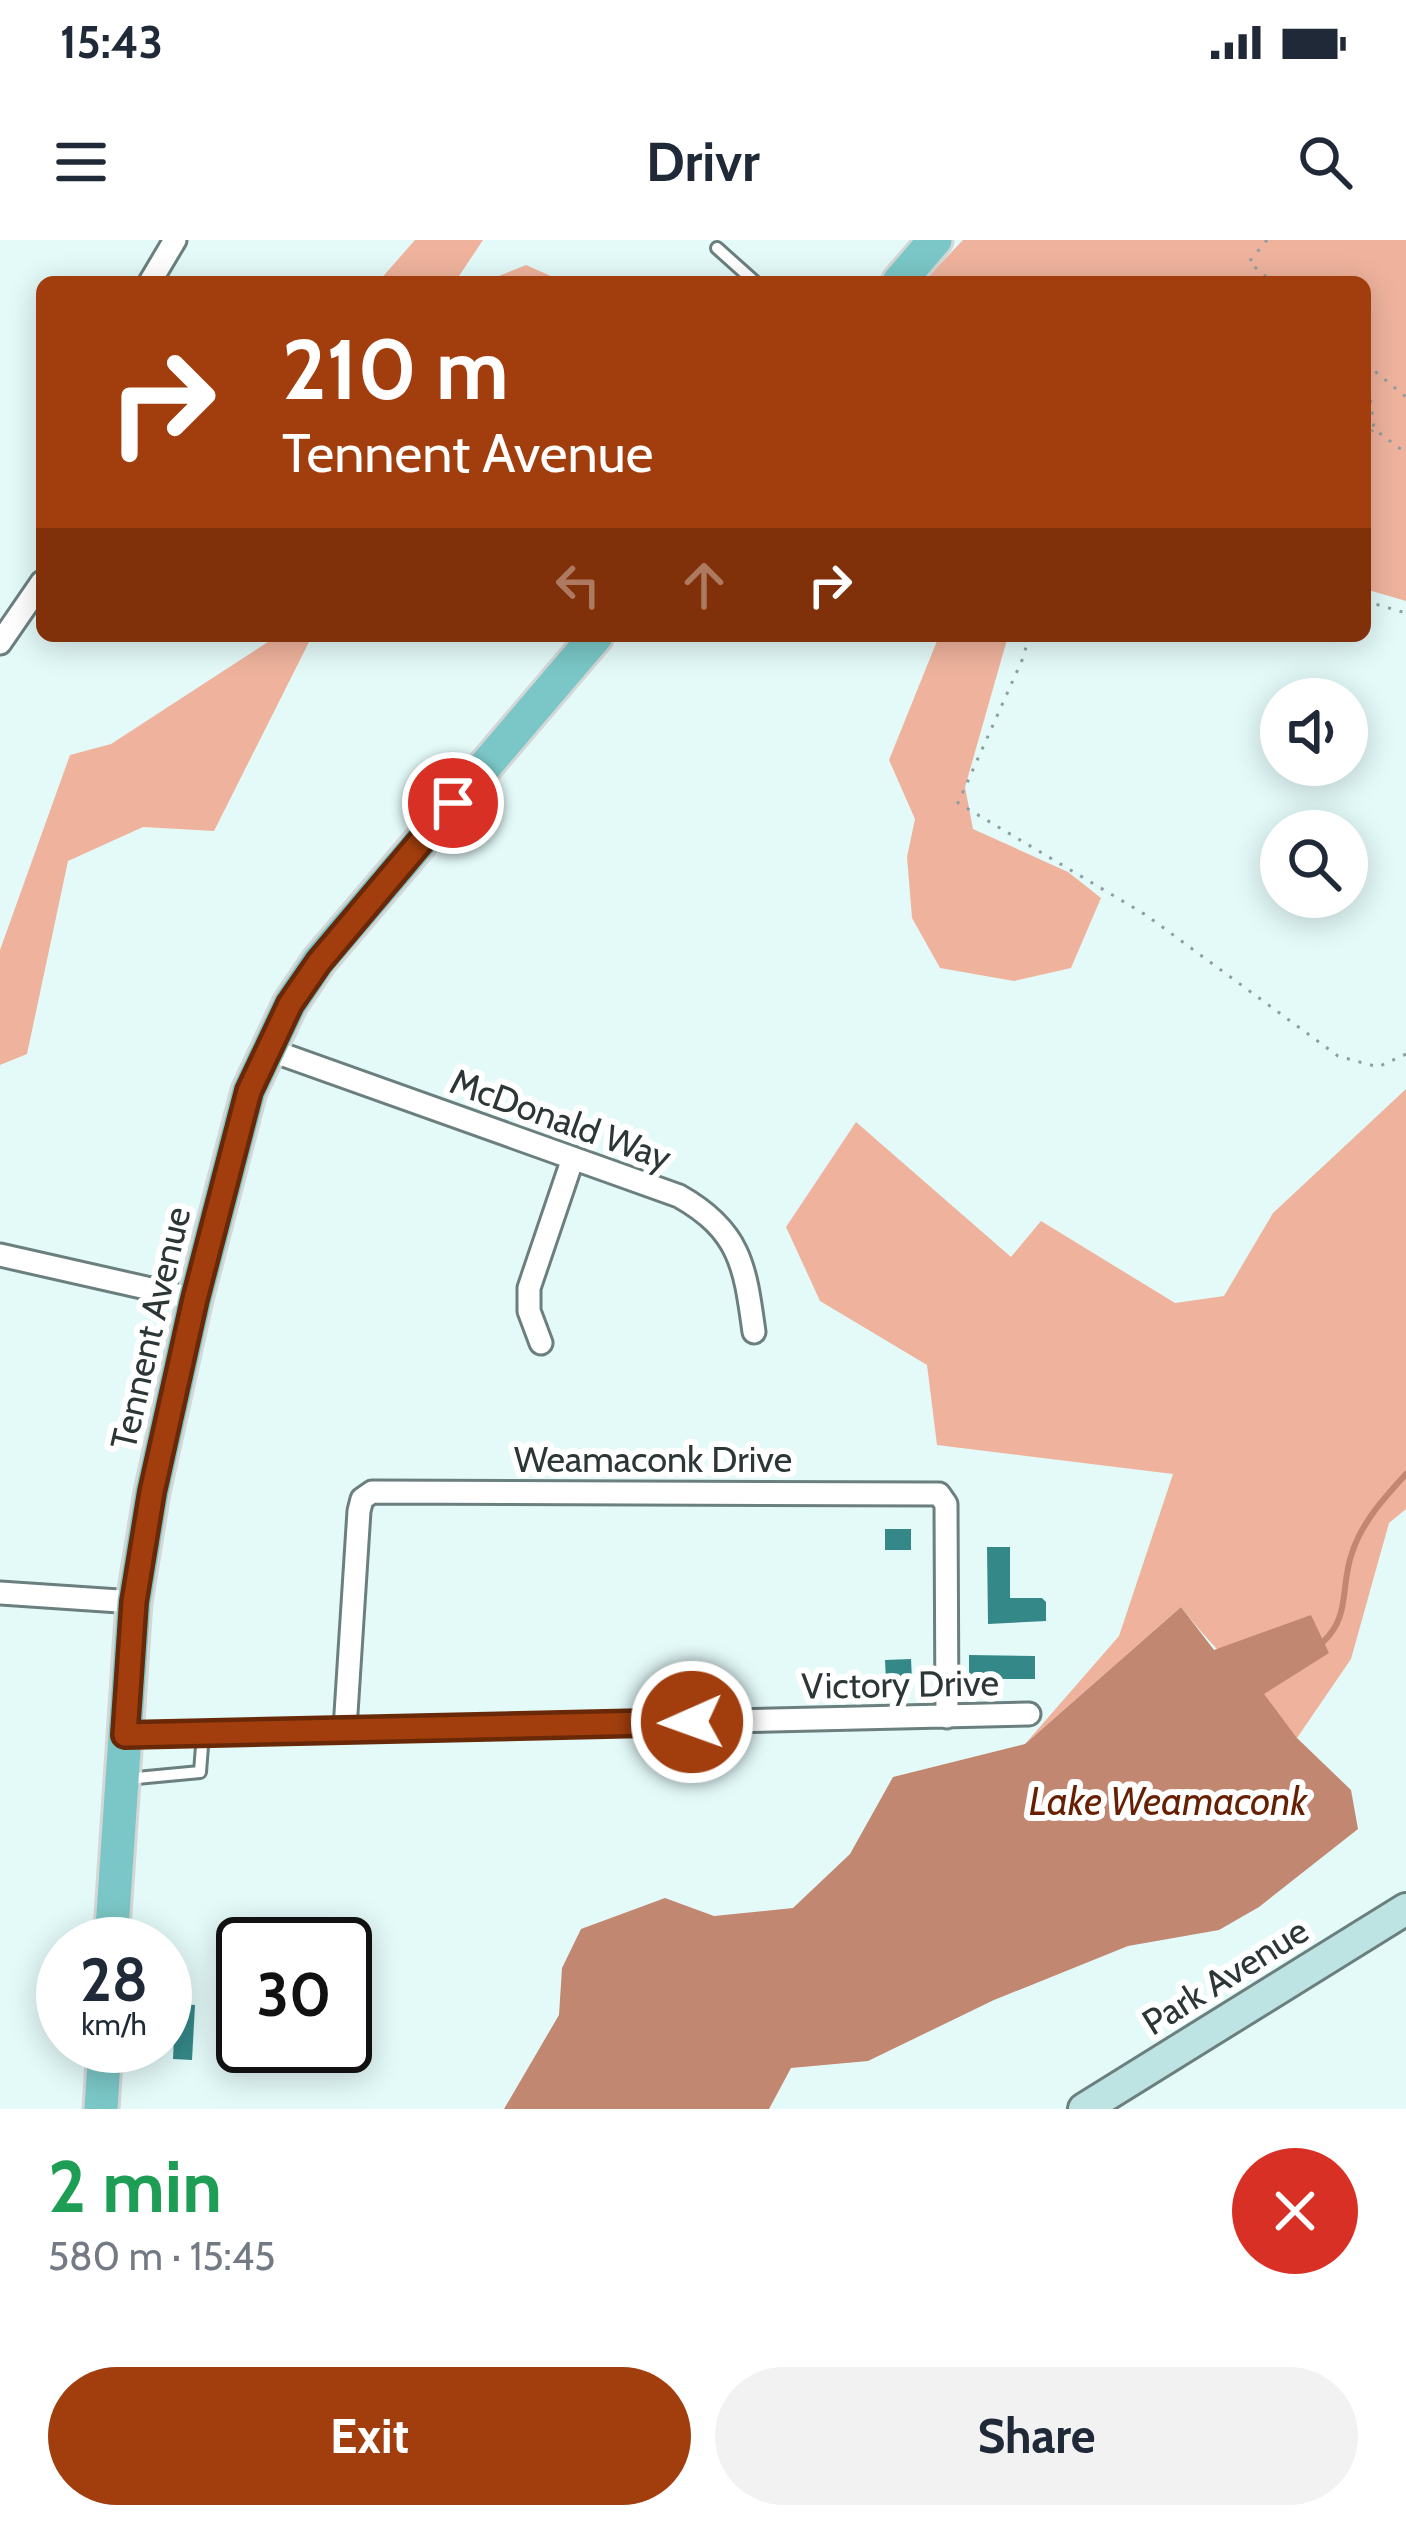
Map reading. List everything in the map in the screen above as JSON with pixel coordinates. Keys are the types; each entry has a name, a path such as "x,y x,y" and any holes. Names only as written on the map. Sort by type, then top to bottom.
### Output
{"main road":[{"path":"904,276 935,240"},
{"name":"Tennent Avenue","path":"113,1917 134,1602 152,1492 234,1139 267,1049 319,962 591,642"},
{"path":"101,2109 103,2073"}],"street":[{"path":"154,276 175,240"},
{"path":"0,643 36,591"},
{"name":"McDonald Way","path":"267,1049 679,1196 715,1220 741,1259 754,1331"},
{"path":"541,1343 529,1311 529,1288 573,1158"},
{"path":"0,1255 195,1299"},
{"name":"Weamaconk Drive","path":"345,1730 358,1511 366,1495 939,1494 946,1504 947,1717"},
{"path":"0,1594 134,1602"},
{"name":"Victory Drive","path":"125,1735 1029,1714"},
{"name":"Park Avenue","path":"1084,2109 1403,1918"}],"lane":[{"path":"717,248 748,276"},
{"path":"123,1779 200,1772 203,1733"}],"path":[{"path":"1264,276 1249,262 1267,240"},
{"path":"1371,367 1406,398"},
{"path":"1371,404 1371,433"},
{"path":"1374,429 1406,453"},
{"path":"1371,603 1406,613"},
{"path":"1027,642 958,803 1147,915 1339,1056 1378,1067 1406,1054"}],"shaded area":[{"path":"415,240 483,240 459,276 383,276"},
{"path":"963,240 1406,240 1406,601 1371,591 1371,276 929,276"},
{"path":"526,265 551,276 499,276"},
{"path":"268,642 309,642 214,831 143,827 68,861 27,1054 0,1065 0,950 70,755 111,744"},
{"path":"937,642 1006,642 965,787 973,829 1068,872 1101,898 1071,968 1014,981 940,968 912,918 907,857 915,819 889,760"},
{"path":"1406,1089 1406,1509 1389,1523 1351,1659 1297,1738 1181,1607 1025,1744 1119,1636 1173,1474 937,1445 927,1365 820,1301 786,1227 856,1122 1011,1257 1041,1221 1175,1303 1224,1296 1273,1213"}],"water":[{"name":"Lake Weamaconk","path":"1181,1607 1214,1650 1311,1615 1329,1653 1264,1694 1297,1738 1351,1790 1358,1829 1259,1907 1219,1930 1128,1946 994,2000 868,2061 791,2068 769,2109 504,2109 559,2015 562,1968 581,1929 665,1898 714,1916 793,1908 850,1854 893,1777 1025,1744"}],"building":[{"path":"885,1529 911,1529 911,1550 885,1550"},
{"path":"987,1547 1010,1547 1010,1598 1042,1598 1046,1621 988,1624"},
{"path":"969,1655 1035,1656 1035,1679 969,1679"},
{"path":"911,1659 912,1680 886,1681 885,1660"}],"waterway":[{"path":"1323,1642 1338,1622 1356,1542 1406,1474"}],"route":[{"path":"453,803 319,962 290,1004 249,1091 152,1492 134,1602 125,1735 692,1722"}]}
